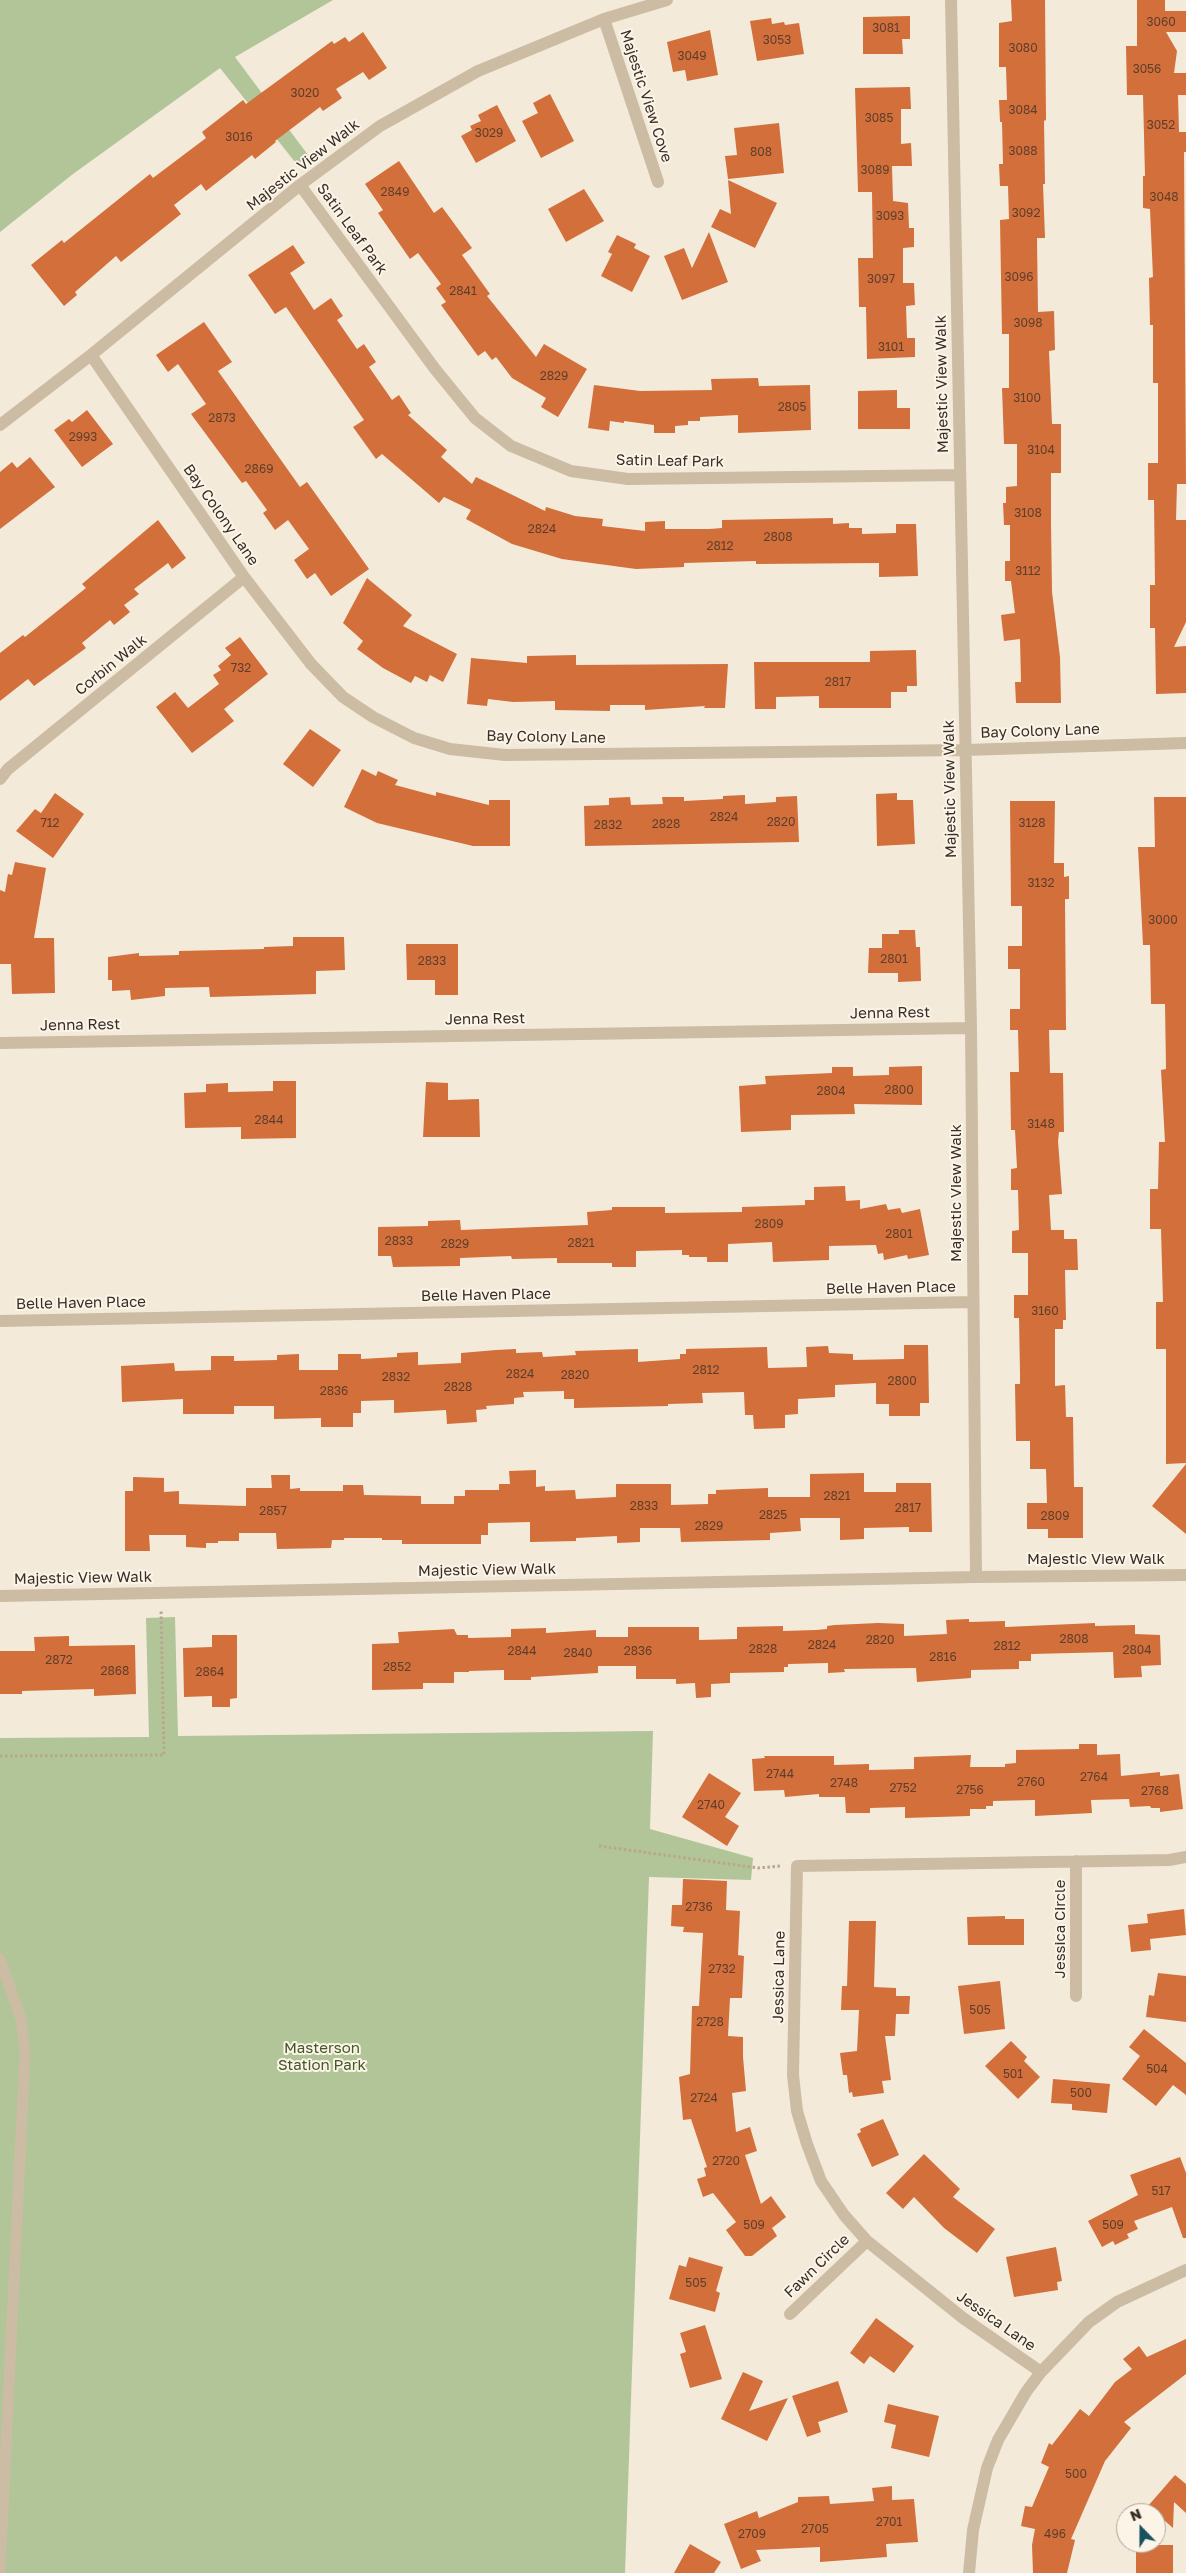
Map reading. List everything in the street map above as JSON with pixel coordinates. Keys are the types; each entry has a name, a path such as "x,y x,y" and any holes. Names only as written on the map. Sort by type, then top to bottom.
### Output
{"street":[{"name":"Majestic View Walk","path":"0,425 91,355 300,185 380,126 478,71 604,19 667,0"},
{"name":"Majestic View Walk","path":"951,0 971,1028 976,1577"},
{"name":"Majestic View Cove","path":"604,19 658,182"},
{"name":"Satin Leaf Park","path":"300,185 435,369 475,418 511,446 571,471 628,479 960,475"},
{"name":"Bay Colony Lane","path":"91,355 244,577 311,664 343,697 414,738 450,749 505,755 966,750 1186,743"},
{"name":"Corbin Walk","path":"0,779 8,769 244,577"},
{"name":"Jenna Rest","path":"0,1043 971,1028"},
{"name":"Belle Haven Place","path":"0,1321 973,1302"},
{"name":"Majestic View Walk","path":"0,1596 976,1577 1186,1575"},
{"path":"797,1866 1169,1860 1186,1858"},
{"name":"Jessica Circle","path":"1076,1861 1076,1996"},
{"name":"Jessica Lane","path":"797,1866 793,2076 797,2111 806,2144 821,2181 844,2215 867,2241 963,2318 1041,2372"},
{"name":"Fawn Circle","path":"790,2314 867,2241"},
{"path":"968,2573 980,2495 998,2440 1026,2392 1041,2372 1089,2322 1117,2302 1186,2270"}],"lane":[{"path":"0,1959 21,2019 25,2054 0,2569"}],"path":[{"path":"0,1756 164,1755 161,1593"},
{"path":"599,1846 758,1868 797,1866"}],"green space":[{"path":"0,0 333,0 235,57 311,159 299,167 220,68 73,174 0,232"},
{"name":"Masterson Station Park","path":"175,1617 178,1736 653,1731 650,1829 753,1858 751,1880 649,1877 625,2573 0,2573 0,1738 149,1737 146,1618"}],"building":[{"path":"1011,0 1045,0 1046,120 1044,121 1045,184 1043,184 1045,238 1037,238 1038,312 1054,311 1055,350 1049,351 1052,424 1061,424 1061,473 1051,473 1051,524 1052,592 1060,657 1061,703 1016,703 1015,682 1021,682 1020,639 1004,641 1001,615 1015,613 1011,581 1005,581 1005,561 1010,561 1010,525 1004,525 1003,503 1006,503 1006,487 1017,486 1017,444 1004,444 1002,388 1009,388 1009,334 1002,334 1000,220 1009,219 1008,186 1000,186 999,164 1003,164 1002,122 1000,122 999,100 1007,100 1006,67 999,67 999,23 1012,21"},
{"path":"1137,0 1165,0 1165,11 1186,11 1186,32 1166,32 1177,51 1174,73 1186,73 1186,95 1178,95 1179,132 1186,132 1186,152 1184,152 1186,484 1177,484 1176,520 1186,520 1186,622 1174,647 1186,646 1186,693 1156,694 1155,628 1150,628 1150,585 1155,585 1154,500 1148,500 1148,463 1158,463 1158,383 1153,383 1153,325 1150,325 1149,278 1153,277 1150,209 1143,208 1143,176 1145,176 1143,95 1127,95 1126,46 1137,46"},
{"path":"910,16 910,39 902,39 903,54 863,54 863,17"},
{"path":"771,18 772,24 784,22 785,25 799,23 804,54 757,61 750,21"},
{"path":"710,30 718,75 687,81 685,70 673,72 667,42"},
{"path":"363,32 387,68 369,80 363,72 336,89 342,98 323,111 320,107 275,141 255,159 252,155 206,191 201,184 174,205 181,214 121,262 116,256 75,292 77,295 64,306 31,265 62,240 64,243 150,174 153,178 206,138 202,132 243,100 246,104 332,41 334,44 345,37 349,42"},
{"path":"910,87 911,109 901,109 901,144 911,143 912,166 892,166 893,201 908,203 909,228 914,228 914,247 903,248 903,283 914,283 915,305 906,306 907,338 915,338 915,357 867,359 866,307 859,307 858,258 873,258 872,192 858,192 855,88"},
{"path":"550,94 574,141 541,158 522,121 538,113 533,103"},
{"path":"497,105 516,141 476,163 461,136 472,130 470,126 481,121 478,115"},
{"path":"779,123 784,173 728,179 725,156 737,155 734,128"},
{"path":"399,161 434,213 442,207 472,248 462,255 490,294 487,296 536,357 544,344 587,369 558,417 541,407 546,398 512,378 496,357 492,360 485,351 478,356 441,305 446,302 436,288 441,284 418,253 410,259 378,213 383,210 365,184"},
{"path":"728,180 777,203 755,248 711,227 720,209 731,214"},
{"path":"584,189 604,221 566,242 548,209"},
{"path":"709,232 728,282 682,300 664,256 684,248 692,268"},
{"path":"617,235 636,244 634,248 650,256 632,292 601,276 612,254 608,252"},
{"path":"293,245 305,263 290,273 314,310 331,298 343,316 337,320 357,349 364,344 376,362 369,367 392,400 399,395 411,413 408,415 447,450 441,457 472,484 476,477 545,511 546,507 575,516 603,519 602,526 645,531 645,522 665,521 665,529 709,529 722,528 722,520 833,518 833,524 849,523 849,528 862,528 862,534 896,533 896,524 916,524 918,576 879,577 879,563 756,564 756,561 684,563 684,567 636,569 562,559 512,544 466,519 471,510 444,497 439,503 382,454 376,459 353,427 364,420 286,307 275,314 248,275"},
{"path":"204,322 232,362 218,371 300,487 307,482 369,569 331,596 315,573 307,579 294,560 309,549 288,520 275,530 263,513 267,510 246,481 242,483 191,414 206,404 178,364 168,372 156,355"},
{"path":"758,378 759,386 810,385 811,430 738,433 738,415 700,417 700,421 688,421 688,425 675,426 675,433 654,433 654,425 624,421 624,423 610,421 609,431 588,428 594,385 640,391 712,390 711,379"},
{"path":"897,390 897,408 910,408 910,429 858,429 858,391"},
{"path":"87,410 113,444 82,467 54,430 69,419 72,422"},
{"path":"30,457 55,487 0,529 0,472 12,462 17,468"},
{"path":"158,520 186,558 172,569 168,563 134,589 139,594 124,605 130,612 114,625 110,620 82,643 86,648 34,686 28,679 0,701 0,653 23,635 25,637 86,588 82,584"},
{"path":"367,578 412,615 403,626 457,654 443,682 430,675 427,682 415,676 411,683 383,668 357,649 363,641 343,623"},
{"path":"240,637 268,674 224,709 234,721 192,753 156,707 175,692 188,708 219,684 213,675 221,670 218,666 231,655 225,648"},
{"path":"916,650 917,686 907,686 907,692 891,692 891,708 819,708 819,696 776,697 776,709 755,709 754,662 870,662 870,651"},
{"path":"576,655 576,665 728,664 725,708 704,708 705,706 645,710 645,705 610,705 610,711 555,710 555,701 513,702 488,699 487,706 467,704 471,658 527,663 527,656"},
{"path":"310,729 341,750 313,787 283,764"},
{"path":"362,769 376,776 378,771 398,780 395,785 436,796 436,792 489,805 489,800 510,800 510,846 473,846 377,823 344,807"},
{"path":"55,793 84,814 53,858 16,831 35,809 41,813"},
{"path":"897,793 897,800 913,800 915,844 877,846 876,794"},
{"path":"745,795 745,804 776,802 776,797 797,796 799,842 585,846 584,806 609,805 609,798 630,797 631,805 663,804 662,797 684,797 684,801 723,799 723,796"},
{"path":"1154,797 1186,797 1186,1463 1166,1464 1166,1349 1156,1349 1156,1302 1163,1302 1161,1229 1150,1229 1150,1189 1158,1189 1159,1142 1165,1142 1161,1070 1166,1069 1165,1004 1151,1004 1150,945 1143,945 1138,847 1155,847"},
{"path":"1010,801 1055,801 1054,863 1064,863 1064,877 1069,876 1069,899 1065,899 1066,1030 1049,1030 1050,1073 1063,1073 1064,1132 1059,1132 1058,1141 1062,1194 1049,1195 1051,1230 1064,1230 1064,1239 1077,1239 1078,1270 1065,1270 1066,1320 1063,1320 1063,1329 1055,1329 1055,1386 1065,1385 1066,1417 1073,1417 1074,1487 1083,1487 1083,1538 1048,1538 1048,1529 1027,1529 1027,1503 1047,1503 1046,1469 1030,1469 1030,1441 1016,1441 1015,1384 1020,1384 1020,1373 1019,1318 1014,1318 1014,1295 1028,1295 1028,1253 1012,1253 1012,1231 1019,1230 1018,1190 1011,1190 1011,1169 1017,1168 1015,1130 1011,1130 1010,1072 1019,1072 1018,1030 1010,1030 1010,1009 1020,1009 1020,969 1008,969 1008,946 1022,946 1022,906 1011,906"},
{"path":"15,862 46,868 34,938 54,938 55,993 12,994 11,964 0,964 0,890 5,892 8,874 12,875"},
{"path":"899,930 915,930 916,947 920,947 921,981 898,982 898,973 868,973 869,948 882,948 882,934 899,934"},
{"path":"293,937 344,937 345,970 316,971 316,994 210,997 209,987 165,988 165,996 131,1000 130,990 112,991 112,980 108,980 108,957 139,953 139,956 179,955 179,951 264,949 264,947 293,946"},
{"path":"406,944 458,944 458,995 435,995 435,980 407,980"},
{"path":"922,1066 922,1105 854,1104 855,1114 791,1115 791,1130 741,1132 739,1086 766,1084 765,1076 832,1073 832,1067 853,1067 853,1076 889,1075 889,1067"},
{"path":"273,1081 296,1081 296,1138 241,1139 241,1127 185,1128 184,1093 206,1092 206,1084 228,1083 228,1092 273,1091"},
{"path":"426,1082 448,1083 448,1100 479,1099 480,1137 423,1137"},
{"path":"845,1186 846,1201 860,1200 860,1209 886,1204 888,1210 900,1208 902,1213 920,1209 929,1255 908,1259 907,1255 884,1260 883,1253 878,1254 876,1245 829,1246 829,1260 773,1262 772,1242 728,1244 728,1262 707,1262 707,1257 682,1255 682,1250 636,1251 636,1267 612,1267 612,1263 557,1263 557,1258 512,1259 511,1256 460,1258 460,1266 393,1267 391,1256 378,1256 378,1227 428,1226 428,1221 460,1220 461,1230 588,1225 587,1212 612,1210 612,1207 665,1207 665,1213 742,1212 742,1207 805,1205 805,1200 814,1200 814,1187"},
{"path":"904,1345 928,1345 929,1403 920,1403 920,1416 889,1416 889,1404 876,1404 876,1383 835,1385 835,1397 798,1399 798,1414 785,1415 785,1428 754,1429 753,1415 745,1415 744,1392 702,1393 703,1403 668,1404 668,1406 574,1408 574,1399 564,1399 564,1391 523,1392 524,1397 514,1398 514,1404 486,1406 487,1409 476,1410 477,1422 447,1424 446,1410 394,1413 394,1400 361,1401 361,1413 353,1413 353,1427 321,1427 321,1418 274,1419 274,1406 234,1406 234,1414 183,1414 183,1399 122,1402 121,1366 174,1363 175,1371 211,1370 211,1356 234,1356 234,1361 277,1360 277,1355 299,1354 299,1370 338,1370 338,1354 361,1354 361,1359 397,1357 397,1353 418,1352 418,1365 461,1363 461,1353 496,1350 516,1349 516,1353 542,1352 543,1357 576,1355 575,1351 638,1349 638,1362 680,1359 680,1354 686,1354 686,1349 767,1347 768,1368 807,1367 806,1347 828,1346 829,1353 853,1354 853,1360 904,1359"},
{"path":"1186,1464 1186,1534 1152,1506"},
{"path":"536,1470 536,1487 545,1486 545,1491 575,1490 576,1499 616,1497 616,1484 671,1484 671,1505 708,1504 708,1494 716,1494 716,1490 768,1488 768,1497 810,1497 810,1474 864,1473 864,1492 896,1492 896,1483 931,1483 932,1532 909,1532 909,1527 864,1528 864,1539 840,1540 840,1518 800,1518 801,1531 770,1533 770,1540 681,1542 680,1528 640,1528 640,1542 617,1543 617,1536 576,1538 576,1541 530,1542 530,1522 488,1523 488,1535 481,1535 481,1544 402,1544 402,1540 344,1538 344,1540 332,1540 331,1548 277,1549 276,1533 239,1533 239,1541 206,1543 206,1548 186,1547 186,1535 149,1535 150,1551 125,1551 125,1491 133,1491 133,1477 164,1478 164,1492 179,1491 179,1504 246,1506 246,1488 272,1488 271,1475 290,1475 290,1489 300,1488 300,1491 343,1491 343,1485 363,1485 364,1495 421,1496 421,1504 454,1504 454,1496 465,1496 465,1490 499,1490 499,1484 510,1484 509,1471"},
{"path":"969,1619 969,1622 1005,1621 1005,1627 1095,1623 1095,1626 1135,1625 1135,1634 1160,1635 1161,1665 1141,1666 1142,1677 1114,1678 1113,1652 1031,1654 1031,1661 1019,1661 1019,1669 971,1670 971,1678 917,1682 916,1668 844,1669 845,1672 828,1673 828,1663 788,1664 788,1667 784,1667 784,1672 730,1673 730,1683 711,1684 711,1697 696,1698 695,1683 676,1684 676,1679 636,1679 636,1666 598,1666 598,1673 531,1677 531,1680 504,1680 504,1670 454,1672 454,1683 423,1683 423,1689 372,1690 372,1644 399,1643 398,1632 454,1629 457,1635 468,1635 468,1638 511,1637 511,1629 546,1628 546,1633 596,1630 596,1637 628,1637 628,1627 699,1627 699,1640 737,1639 737,1627 783,1626 783,1631 816,1630 827,1629 827,1626 835,1625 878,1623 904,1624 904,1636 947,1634 946,1620"},
{"path":"212,1635 237,1635 237,1698 230,1699 230,1707 212,1707 212,1696 184,1697 183,1648 212,1647"},
{"path":"69,1636 69,1646 135,1645 136,1694 94,1696 94,1689 22,1691 22,1694 0,1694 0,1651 35,1651 34,1637"},
{"path":"1079,1744 1097,1744 1097,1755 1120,1754 1121,1776 1160,1772 1160,1776 1179,1774 1183,1809 1160,1812 1160,1808 1151,1808 1150,1806 1130,1807 1129,1799 1091,1800 1092,1813 1035,1816 1035,1800 993,1801 993,1806 986,1806 986,1809 970,1809 970,1816 905,1818 905,1807 870,1808 870,1813 846,1813 845,1797 819,1797 819,1794 785,1797 784,1790 754,1791 752,1759 765,1758 764,1756 834,1756 834,1765 869,1764 869,1770 914,1769 914,1757 971,1755 970,1767 1005,1767 1005,1764 1016,1763 1016,1750 1079,1749"},
{"path":"709,1773 741,1793 725,1817 739,1826 727,1846 682,1817"},
{"path":"683,1879 727,1881 726,1910 740,1911 738,1955 744,1956 742,1998 730,1998 728,2036 743,2037 746,2091 732,2093 736,2132 750,2127 757,2151 745,2155 761,2204 771,2196 786,2217 772,2228 777,2236 752,2256 745,2256 726,2230 736,2222 713,2193 703,2197 697,2179 706,2176 704,2168 707,2167 691,2119 683,2120 679,2077 690,2074 692,2006 699,2006 703,1933 683,1932 684,1927 671,1926 672,1905 682,1905"},
{"path":"1184,1909 1186,1935 1150,1939 1151,1950 1131,1952 1128,1925 1148,1923 1147,1914"},
{"path":"1005,1916 1005,1919 1024,1919 1024,1945 968,1945 967,1917"},
{"path":"849,1921 876,1921 874,1987 896,1988 896,1996 910,1996 909,2014 896,2014 895,2036 885,2036 891,2080 882,2081 884,2093 853,2097 852,2092 849,2093 847,2075 843,2075 840,2053 857,2051 859,2010 841,2010 842,1986 847,1986"},
{"path":"1158,1973 1186,1976 1186,2022 1146,2017 1149,1995 1154,1996"},
{"path":"1000,1981 1005,2029 964,2034 958,1986"},
{"path":"1144,2029 1186,2063 1186,2095 1173,2085 1156,2106 1122,2079 1140,2056 1129,2047"},
{"path":"1011,2041 1027,2057 1024,2061 1040,2077 1018,2099 985,2066"},
{"path":"1053,2079 1110,2084 1107,2113 1072,2110 1072,2104 1051,2103"},
{"path":"883,2119 899,2155 872,2167 857,2134 861,2132 860,2129"},
{"path":"924,2154 960,2189 953,2197 995,2229 977,2253 944,2228 914,2197 903,2209 886,2193"},
{"path":"1180,2157 1186,2173 1186,2238 1183,2238 1172,2207 1134,2221 1138,2229 1127,2234 1129,2238 1115,2245 1113,2241 1102,2247 1088,2221 1138,2195 1130,2175"},
{"path":"1056,2247 1062,2281 1057,2282 1058,2290 1014,2297 1006,2257"},
{"path":"689,2257 723,2267 716,2291 720,2293 715,2312 669,2299 679,2265 686,2267"},
{"path":"876,2318 914,2346 894,2373 870,2356 864,2364 850,2353"},
{"path":"705,2325 722,2379 690,2388 680,2354 686,2352 680,2333"},
{"path":"1186,2339 1186,2374 1124,2422 1131,2428 1105,2461 1071,2539 1075,2540 1067,2573 1033,2573 1032,2545 1035,2529 1021,2526 1025,2506 1032,2507 1049,2467 1041,2463 1049,2443 1052,2445 1080,2409 1089,2416 1115,2382 1132,2369 1123,2359 1139,2346 1147,2357"},
{"path":"743,2372 763,2381 749,2411 788,2398 767,2441 721,2419"},
{"path":"838,2381 848,2412 818,2422 821,2432 807,2437 792,2396"},
{"path":"888,2404 939,2416 929,2457 891,2448 896,2425 884,2422"},
{"path":"1175,2475 1186,2484 1186,2513 1174,2502 1173,2528 1166,2522 1166,2503 1151,2503"},
{"path":"892,2486 892,2500 914,2499 918,2542 886,2544 887,2557 820,2562 820,2547 756,2550 761,2561 741,2569 724,2524 757,2511 759,2518 798,2502 798,2497 829,2496 830,2504 874,2501 872,2488"},
{"path":"690,2544 721,2562 714,2573 674,2573"},
{"path":"1166,2545 1173,2545 1173,2573 1136,2573 1136,2553 1166,2553"}]}
